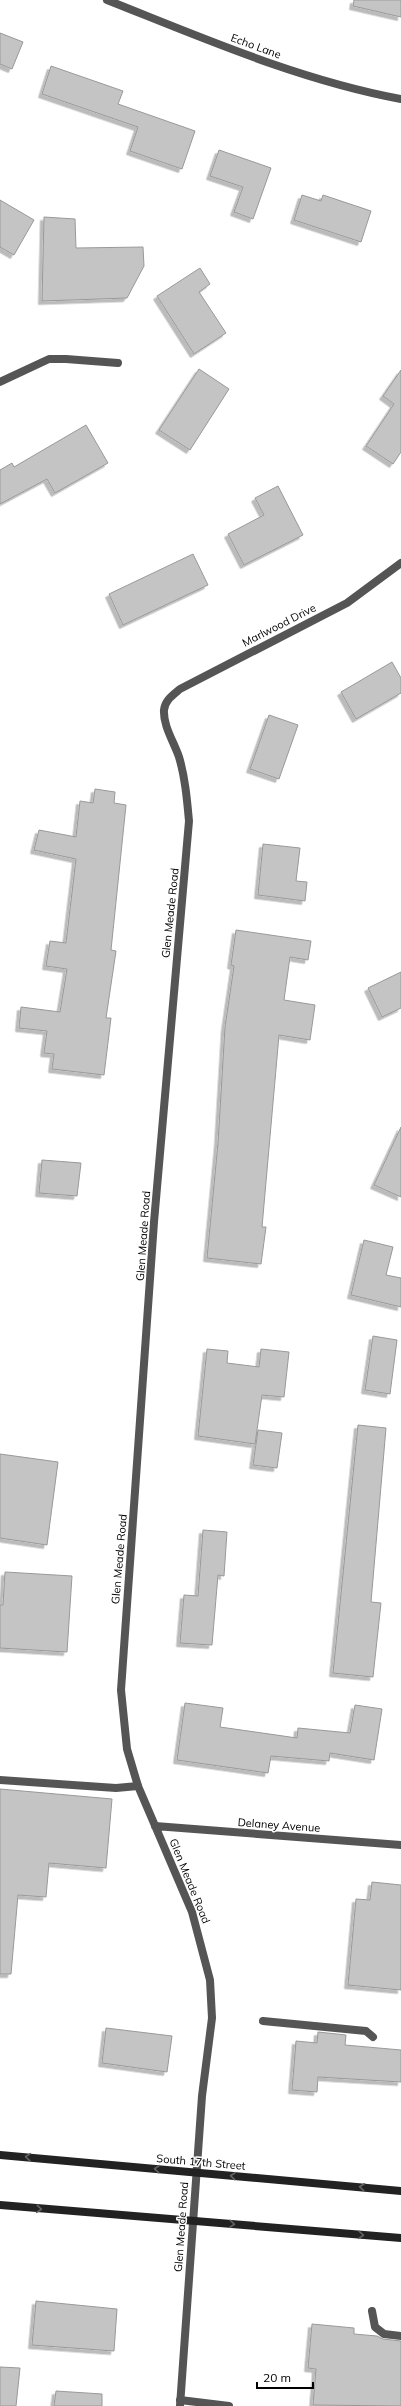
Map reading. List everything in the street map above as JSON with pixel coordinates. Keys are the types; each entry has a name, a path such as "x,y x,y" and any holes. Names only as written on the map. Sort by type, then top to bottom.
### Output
{"main road":[{"name":"South 17th Street","path":"0,2155 401,2191"},
{"path":"0,2205 401,2238"}],"street":[{"name":"Echo Lane","path":"107,0 308,76 371,94 401,99"},
{"path":"0,382 49,359 66,358 118,363"},
{"name":"Marlwood Drive","path":"166,704 180,688 347,603 401,563"},
{"name":"Glen Meade Road","path":"166,704 164,719 179,758 186,791 189,821 155,1214 142,1404 122,1654 122,1714 127,1749 138,1786 192,1912 210,1980 212,2018 196,2173 180,2403"},
{"path":"0,1780 116,1788 138,1786"},
{"name":"Delaney Avenue","path":"155,1826 401,1846"},
{"path":"263,2021 366,2031 373,2037"},
{"path":"372,2311 375,2327 384,2334 401,2336"},
{"path":"180,2403 229,2406"}],"building":[{"path":"354,0 401,0 401,17 353,6"},
{"path":"0,33 23,42 12,69 0,64"},
{"path":"51,66 123,91 118,104 195,131 182,169 130,151 138,127 42,94"},
{"path":"219,150 271,168 253,219 234,212 243,187 210,176"},
{"path":"302,195 321,201 323,195 371,211 361,242 294,220"},
{"path":"0,200 34,220 14,255 0,247"},
{"path":"44,217 75,219 76,248 143,247 144,266 127,298 42,301"},
{"path":"200,268 210,284 199,292 226,333 194,354 157,296"},
{"path":"199,369 229,389 190,450 159,430"},
{"path":"401,370 401,452 393,464 366,446 394,404 383,396"},
{"path":"86,425 108,463 55,493 47,479 0,504 0,470 12,463 14,467"},
{"path":"278,486 303,535 244,565 228,534 264,515 255,498"},
{"path":"193,554 208,585 123,625 109,594"},
{"path":"392,662 401,678 401,693 356,719 341,692"},
{"path":"269,715 298,725 279,779 250,769"},
{"path":"95,789 115,792 114,803 126,805 111,950 116,951 106,1018 111,1018 104,1075 52,1069 54,1054 44,1053 47,1031 19,1028 21,1007 60,1012 67,969 46,966 50,941 66,943 76,859 34,850 39,830 76,837 80,801 93,803"},
{"path":"263,844 300,848 296,881 307,882 305,901 258,895"},
{"path":"236,930 311,941 308,960 290,957 284,1000 315,1005 310,1040 279,1035 262,1227 266,1227 261,1264 207,1258 218,1143 225,1027 234,966 231,965"},
{"path":"401,972 401,1008 382,1017 368,988"},
{"path":"401,1127 401,1197 374,1185"},
{"path":"42,1160 81,1163 77,1196 39,1193"},
{"path":"364,1240 393,1247 386,1275 401,1278 401,1307 351,1295"},
{"path":"373,1336 397,1340 390,1394 365,1390"},
{"path":"207,1349 228,1351 227,1363 259,1367 261,1349 289,1352 284,1397 262,1395 255,1444 198,1436"},
{"path":"358,1425 386,1428 371,1602 381,1603 373,1677 333,1673"},
{"path":"258,1430 282,1433 277,1468 253,1465"},
{"path":"0,1454 58,1462 47,1545 0,1538"},
{"path":"203,1530 227,1532 224,1576 218,1575 212,1645 180,1643 184,1595 198,1596"},
{"path":"5,1572 72,1576 67,1652 0,1648 0,1605 3,1605"},
{"path":"185,1703 223,1708 220,1727 297,1738 298,1728 350,1733 355,1705 382,1709 374,1760 330,1753 329,1761 271,1756 268,1773 177,1760"},
{"path":"0,1789 112,1799 106,1868 49,1863 46,1897 18,1895 11,1974 0,1974"},
{"path":"372,1882 401,1885 401,1990 348,1985 356,1899 370,1900"},
{"path":"106,2028 172,2036 167,2072 102,2063"},
{"path":"318,2032 346,2035 345,2045 401,2050 401,2082 318,2077 317,2092 292,2090 296,2041 317,2043"},
{"path":"36,2301 117,2309 114,2351 32,2345"},
{"path":"312,2324 354,2328 354,2334 377,2336 383,2339 401,2341 401,2406 313,2405 316,2369 308,2368"},
{"path":"0,2367 20,2368 16,2406 0,2406"},
{"path":"56,2391 102,2394 102,2406 54,2406"}]}
